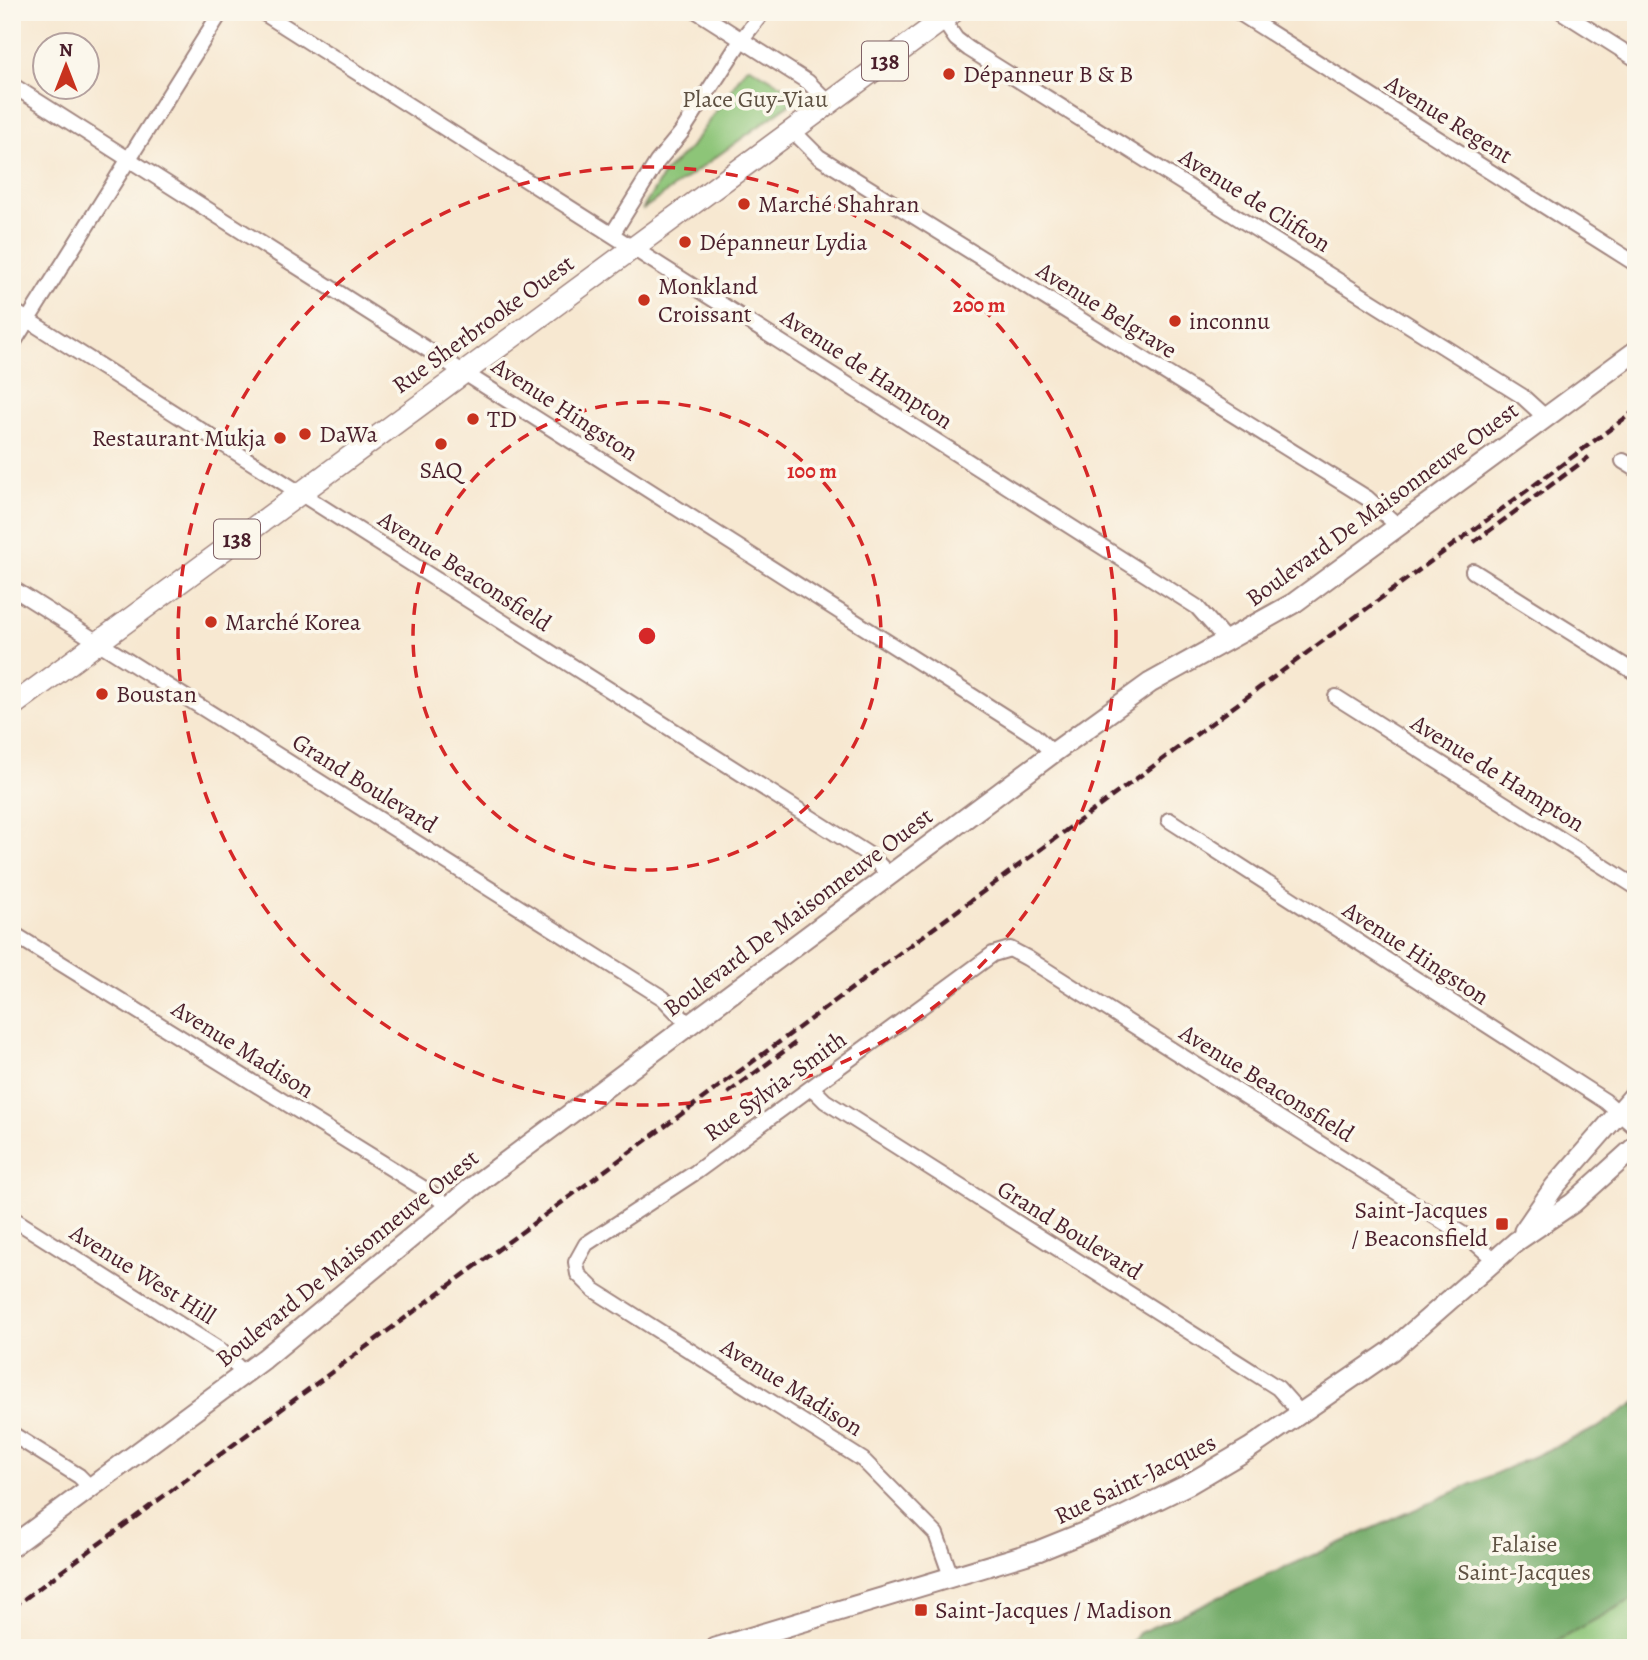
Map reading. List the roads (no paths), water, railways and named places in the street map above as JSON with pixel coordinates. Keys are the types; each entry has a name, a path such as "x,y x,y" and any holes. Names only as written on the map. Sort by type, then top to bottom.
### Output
{"main road":[{"name":"Rue Sherbrooke Ouest","path":"12,706 948,16"}],"street":[{"path":"12,345 220,12"},
{"name":"Avenue de Hampton","path":"262,12 1197,607 1226,640"},
{"path":"698,12 808,82 829,103"},
{"path":"613,233 657,162 681,133 741,39 763,12"},
{"name":"Avenue Regent","path":"1238,12 1636,264"},
{"path":"1562,12 1636,59"},
{"name":"Avenue de Clifton","path":"948,16 956,39 969,49 1512,390 1545,417"},
{"name":"Avenue Hingston","path":"12,85 1035,736 1053,753"},
{"name":"Avenue Belgrave","path":"792,130 819,157 1367,498 1399,527"},
{"name":"Avenue Beaconsfield","path":"12,310 871,856 889,875"},
{"name":"Boulevard De Maisonneuve Ouest","path":"12,1546 245,1374 448,1206 1053,753 1150,682 1280,612 1636,351"},
{"path":"1623,461 1636,469"},
{"path":"1473,570 1636,673"},
{"name":"Grand Boulevard","path":"12,588 663,998 688,1024"},
{"name":"Avenue de Hampton","path":"1336,697 1636,887"},
{"name":"Avenue Hingston","path":"1169,820 1620,1113 1636,1128"},
{"name":"Avenue Madison","path":"12,933 448,1206"},
{"name":"Avenue Beaconsfield","path":"1010,949 1472,1240 1496,1261"},
{"name":"Rue Sylvia-Smith","path":"576,1266 578,1253 586,1244 696,1172 993,954 1010,949"},
{"name":"Grand Boulevard","path":"811,1088 828,1103 1278,1388 1301,1414"},
{"name":"Rue Saint-Jacques","path":"1517,1241 1555,1186 1636,1093"},
{"name":"Rue Saint-Jacques","path":"715,1648 952,1579 1057,1545 1130,1514 1212,1471 1301,1414 1391,1351 1517,1241 1573,1203 1636,1146"},
{"name":"Avenue West Hill","path":"12,1218 220,1350 245,1374"},
{"name":"Avenue Madison","path":"576,1266 582,1279 594,1290 863,1460 936,1534 952,1579"},
{"path":"12,1434 79,1476 90,1488"}],"railway":[{"path":"12,1608 1636,410"},
{"path":"1474,542 1589,457"},
{"path":"728,1093 795,1043"}],"place":[{"name":"Dépanneur B & B","path":"949,74"},
{"name":"Marché Shahran","path":"744,204"},
{"name":"Dépanneur Lydia","path":"685,242"},
{"name":"Monkland Croissant","path":"644,300"},
{"name":"inconnu","path":"1175,321"},
{"name":"TD","path":"473,419"},
{"name":"DaWa","path":"305,434"},
{"name":"Restaurant Mukja","path":"280,438"},
{"name":"SAQ","path":"441,444"},
{"name":"Marché Korea","path":"211,622"},
{"name":"Boustan","path":"102,694"},
{"name":"Saint-Jacques / Beaconsfield","path":"1502,1224"},
{"name":"Saint-Jacques / Madison","path":"921,1610"}],"park label":[{"name":"Place Guy-Viau","path":"755,99"},
{"name":"Falaise Saint-Jacques","path":"1524,1558"}]}
